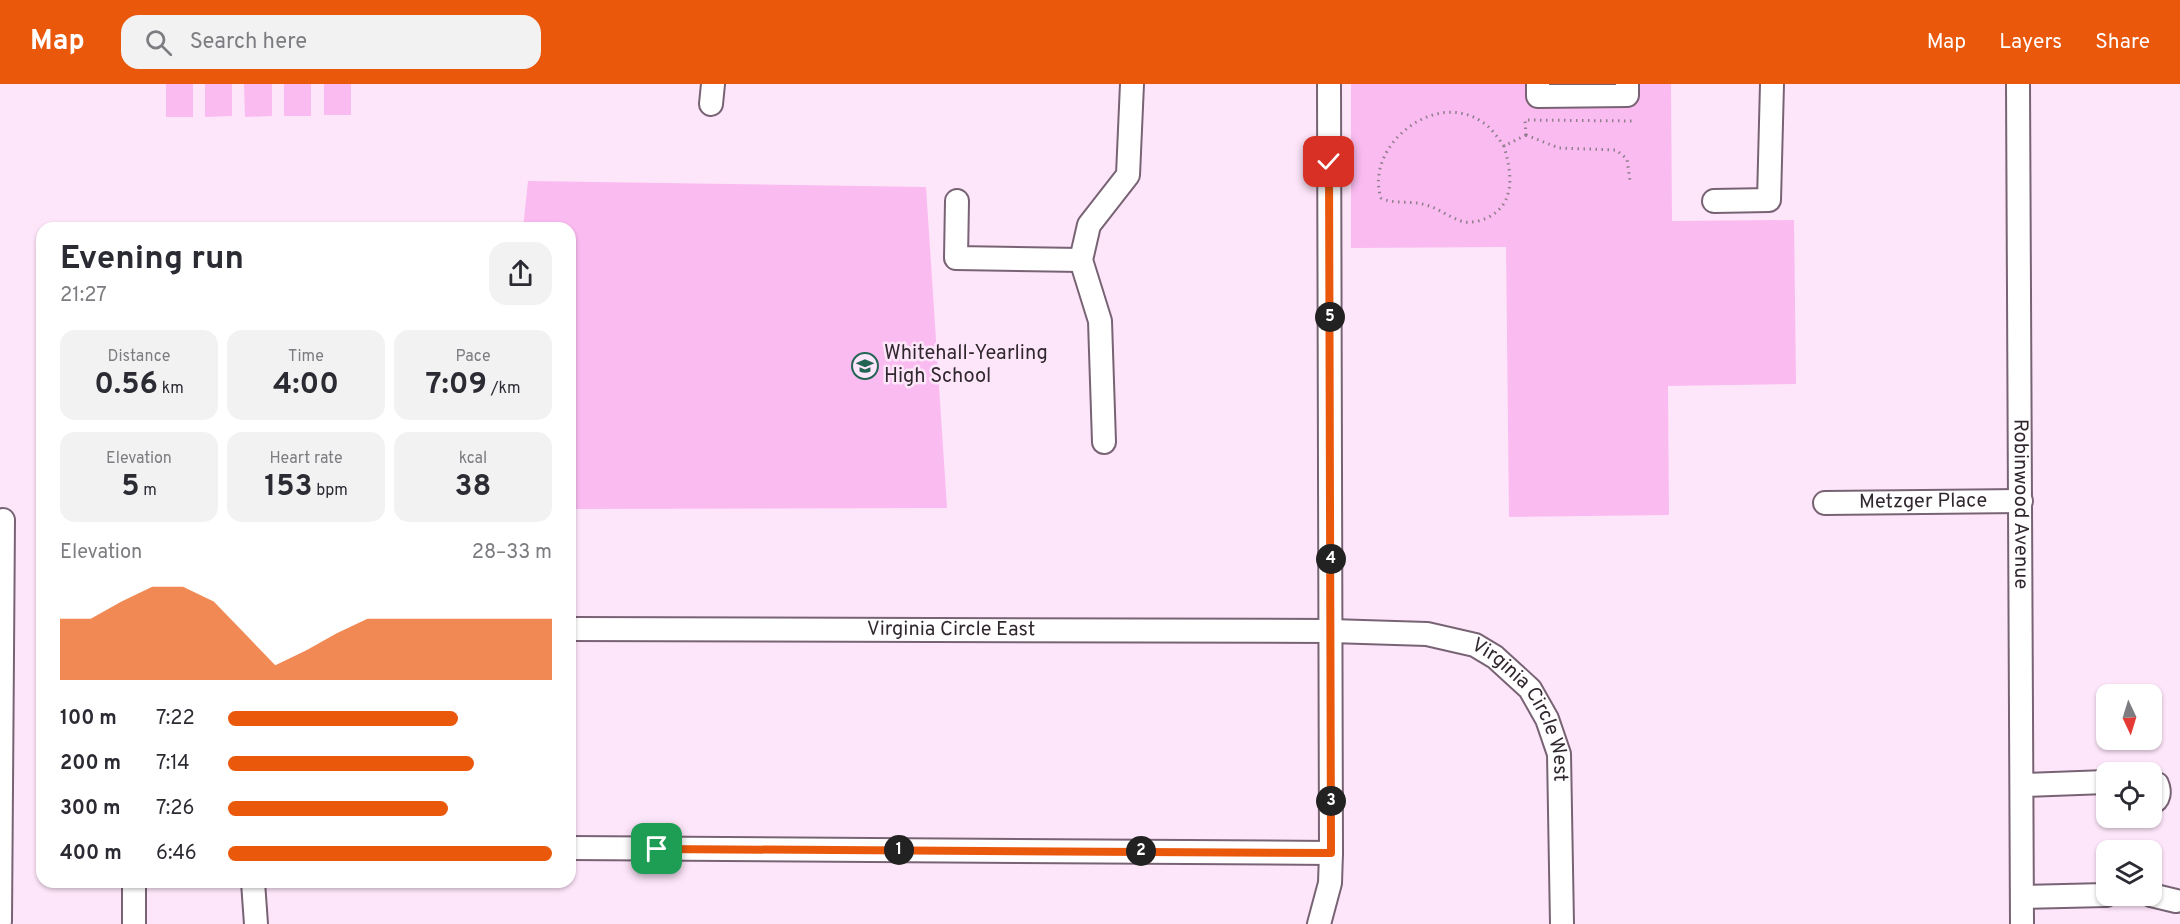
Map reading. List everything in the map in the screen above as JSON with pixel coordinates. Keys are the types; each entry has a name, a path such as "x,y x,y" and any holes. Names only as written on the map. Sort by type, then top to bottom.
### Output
{"street":[{"path":"1104,442 1100,321 1081,260 1089,225 1128,175 1132,84"},
{"path":"1318,924 1330,883 1331,853 1329,84"},
{"path":"1538,84 1538,96 1627,96 1627,84"},
{"path":"1714,201 1769,200 1772,84"},
{"name":"Robinwood Avenue","path":"2018,84 2022,924"},
{"path":"957,201 956,258 1081,260"},
{"name":"Metzger Place","path":"1825,503 2021,501"},
{"path":"0,921 3,520"},
{"name":"Virginia Circle East","path":"576,629 1331,630"},
{"name":"Virginia Circle West","path":"1331,630 1427,634 1475,645 1495,657 1530,689 1547,719 1559,754 1562,924"},
{"path":"2022,785 2096,782"},
{"path":"576,848 1331,853"},
{"path":"134,888 134,924"},
{"path":"253,888 256,924"},
{"path":"2022,897 2096,895"},
{"path":"2162,898 2176,901"}],"path":[{"path":"1435,115 1467,115 1482,122 1504,146 1510,177 1507,202 1497,213 1482,221 1466,223 1423,204 1389,202 1381,198 1378,171 1384,158 1402,130 1420,120 1435,115"},
{"path":"1526,135 1526,120 1634,121"},
{"path":"1504,146 1526,135 1559,148 1616,150 1627,159 1630,181"}],"shaded area":[{"path":"166,84 193,84 193,117 166,117"},
{"path":"205,84 232,84 232,116 205,117"},
{"path":"244,84 272,84 272,116 245,117"},
{"path":"284,84 311,84 311,116 284,116"},
{"path":"324,84 351,84 351,115 324,115"},
{"path":"1351,84 1671,84 1672,221 1794,220 1796,384 1668,386 1669,515 1509,517 1506,247 1351,248"},
{"path":"528,181 926,187 947,508 576,509 576,222 524,222"}],"place":[{"name":"Whitehall-Yearling High School","path":"865,366"}],"route":[{"path":"657,849 1331,853 1329,162"}]}
